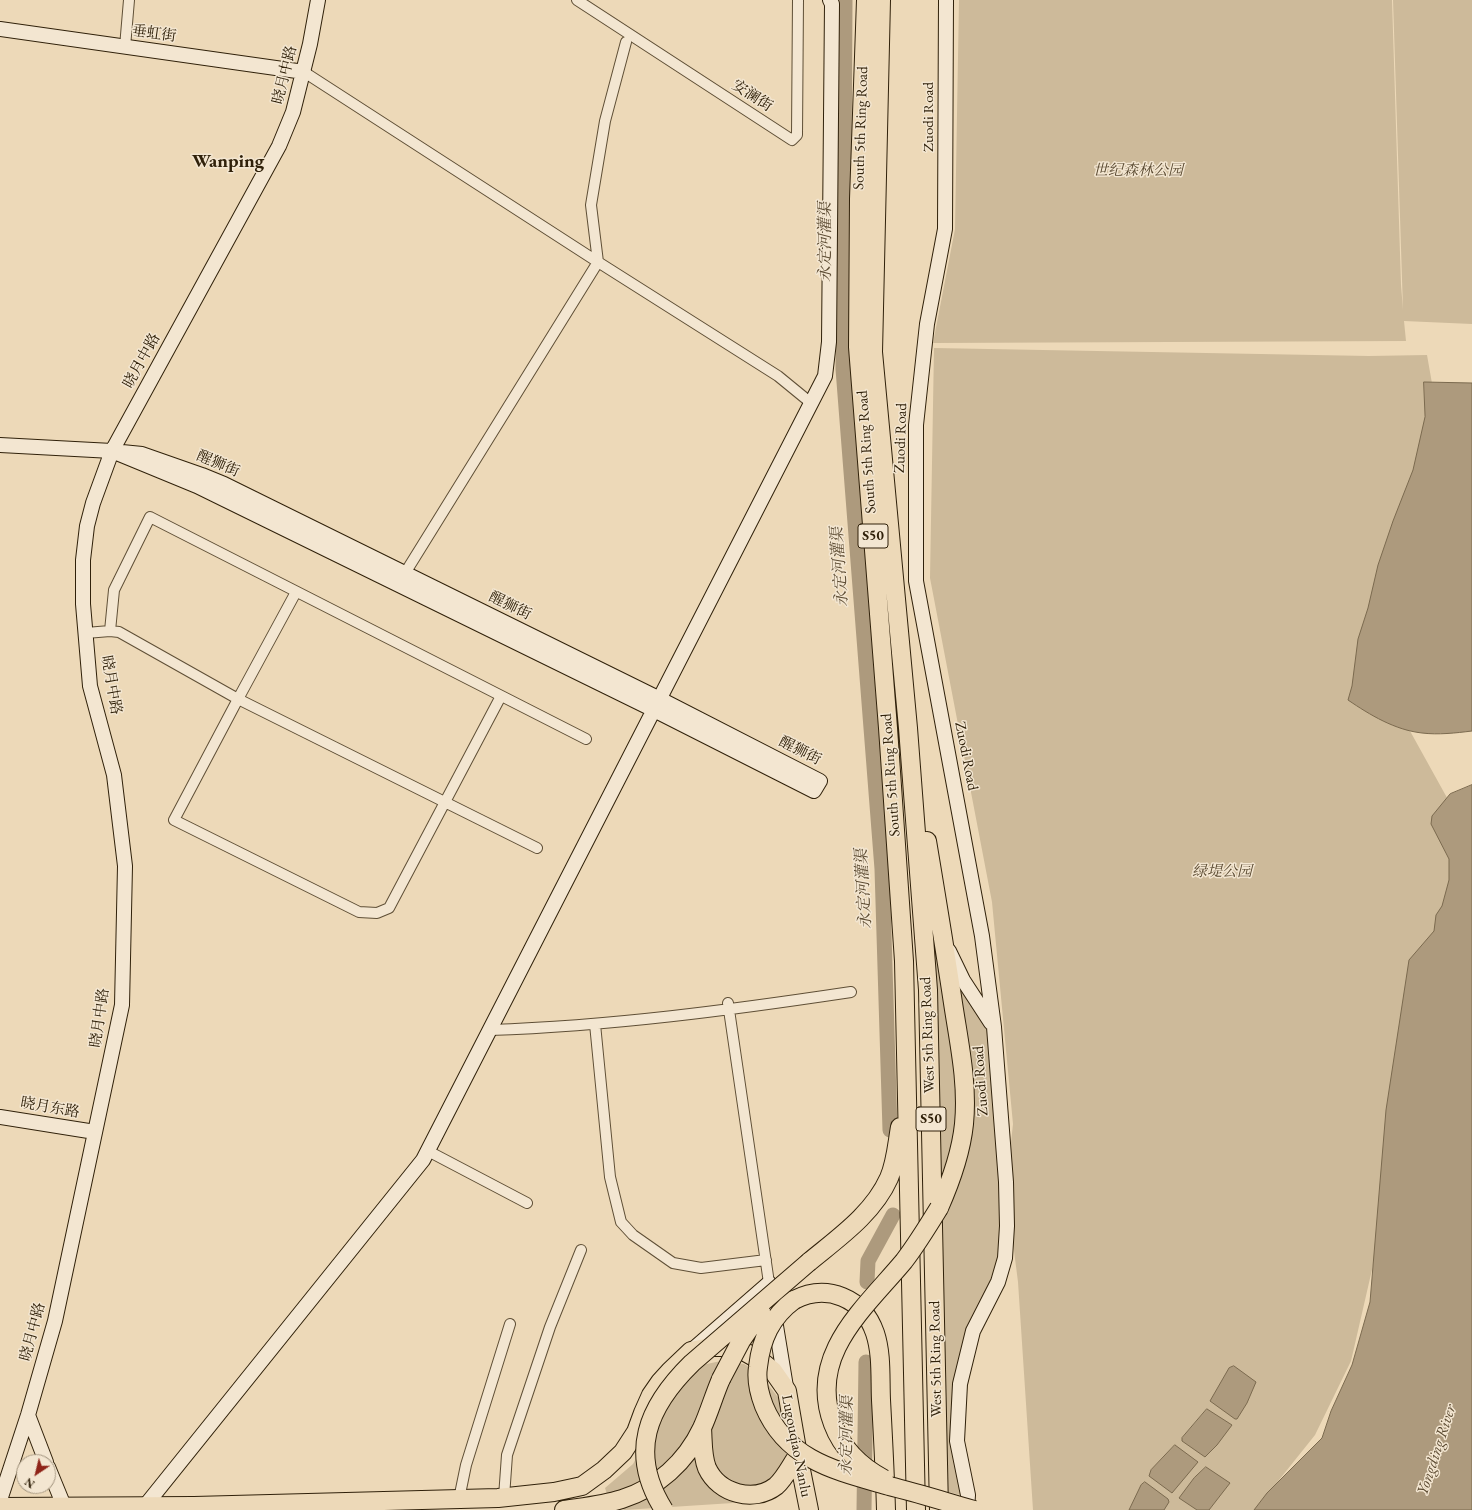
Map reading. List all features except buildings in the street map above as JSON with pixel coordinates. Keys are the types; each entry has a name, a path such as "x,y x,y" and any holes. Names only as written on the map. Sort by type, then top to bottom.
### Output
{"highway":[{"name":"South 5th Ring Road","path":"866,0 859,199 858,347 888,728 903,945 907,1071"},
{"name":"South 5th Ring Road","path":"881,0 873,352 908,728"},
{"path":"908,728 961,1052 965,1102 964,1124 954,1170 939,1208 914,1248 848,1326 833,1356 828,1370 826,1385 826,1399 829,1414 836,1433 847,1449 862,1465 880,1477 908,1491"},
{"name":"West 5th Ring Road","path":"908,728 928,990 939,1510"},
{"path":"664,1510 650,1484 645,1456 645,1441 651,1418 658,1404 676,1378 692,1362 774,1285 809,1262 860,1220 877,1198 889,1179 895,1160 907,1071"},
{"name":"West 5th Ring Road","path":"907,1071 916,1510"},
{"path":"564,1510 622,1499 656,1484 680,1462 702,1428 721,1379 741,1341 774,1285"},
{"path":"886,1510 879,1360 875,1333 869,1318 860,1307 850,1300 838,1295 826,1293 804,1295 794,1300 776,1316 767,1330 759,1355 757,1372 761,1400 776,1430 792,1446 824,1466 847,1474 908,1491 974,1510"},
{"name":"Lugouqiao Nanlu","path":"691,1351 710,1347 724,1347 745,1352 773,1371 786,1391 809,1510"},
{"path":"0,1507 64,1508 194,1506 457,1499 504,1497 554,1492 582,1486 604,1470 623,1452 636,1432 646,1407 660,1382 691,1351"},
{"path":"702,1428 703,1453 707,1469 716,1480 728,1489 741,1495 753,1495 764,1492 776,1486 786,1474 798,1455"},
{"path":"430,1510 457,1499"}],"street":[{"path":"125,47 129,0"},
{"name":"晓月中路","path":"0,1500 28,1415 55,1321 122,1005 125,866 114,774 90,686 83,604 83,560 87,526 93,503 112,451 279,146 294,112 304,72 318,0"},
{"name":"安澜街","path":"577,0 792,140 797,135 798,0"},
{"path":"145,1506 423,1160 825,376 829,342 832,4 830,0"},
{"name":"Zuodi Road","path":"946,0 945,229 928,324 916,425 916,581 982,936 994,1026 1006,1182 1007,1226 1004,1258 998,1282 973,1331 960,1384 957,1441 968,1495 967,1510"},
{"name":"垂虹街","path":"0,29 304,72"},
{"path":"402,579 598,262 591,205 605,121 626,42"},
{"path":"304,72 598,262 778,376 811,403"},
{"name":"醒狮街","path":"0,445 112,451 197,486 402,579 657,704 820,781 814,792 657,704"},
{"path":"110,631 114,590 150,517 586,739"},
{"path":"296,592 174,820 359,912 377,913 389,908 501,696"},
{"path":"86,633 110,631 119,632 238,699 537,848"},
{"path":"943,938 963,980 994,1026"},
{"path":"490,1030 552,1028 595,1024 729,1006 851,992"},
{"path":"729,1006 766,1260 774,1285 786,1391"},
{"path":"595,1024 610,1177 621,1222 633,1235 673,1263 701,1268 766,1260"},
{"name":"晓月东路","path":"0,1116 95,1132"},
{"path":"428,1151 526,1203"},
{"path":"504,1497 507,1455 550,1327 581,1250"},
{"path":"691,1351 774,1285"},
{"path":"457,1499 466,1465 510,1324"},
{"path":"28,1415 43,1454"},
{"path":"56,1488 64,1508"}],"green space":[{"name":"世纪森林公园","path":"959,0 1392,0 1403,310 1393,0 1472,0 1472,324 1404,321 1406,341 933,343 955,229"},
{"name":"绿堤公园","path":"934,348 1369,356 1427,355 1446,463 1379,675 1456,814 1452,947 1414,1087 1351,1361 1315,1435 1255,1510 1033,1510 1018,1282 1006,1188 1013,1124 992,902 930,578"},
{"path":"932,943 959,981 989,1032 1003,1232 998,1258 957,1376 964,1496 945,1491 942,1238"},
{"path":"721,1361 744,1364 751,1368 766,1382 781,1401 786,1428 786,1460 769,1486 733,1503 624,1510 609,1500 605,1488 633,1464 661,1412 680,1385 702,1365"}],"water":[{"path":"1424,382 1472,383 1472,731 1434,734 1402,729 1383,721 1348,700 1352,686 1358,639 1368,608 1378,565 1413,470 1425,417"},
{"name":"Yongding River","path":"1472,785 1472,1510 1254,1510 1267,1493 1322,1438 1331,1411 1352,1365 1370,1302 1386,1110 1409,960 1434,931 1436,915 1442,906 1449,880 1449,859 1431,824 1432,816 1450,794"},
{"path":"1234,1366 1256,1382 1247,1403 1237,1419 1210,1401 1229,1368"},
{"path":"1207,1409 1232,1425 1217,1445 1205,1457 1182,1441 1182,1438"},
{"path":"1175,1445 1198,1462 1172,1493 1149,1476 1151,1470"},
{"path":"1206,1467 1230,1483 1209,1510 1197,1510 1179,1498 1194,1478"},
{"path":"1145,1482 1168,1499 1169,1502 1164,1510 1129,1510 1141,1485"}],"waterway":[{"name":"永定河灌渠","path":"845,0 843,369 882,869 890,1130"},
{"name":"永定河灌渠","path":"867,1282 868,1261 893,1215"},
{"name":"永定河灌渠","path":"864,1510 866,1362"}],"district":[{"name":"Wanping","path":"228,162"}]}
